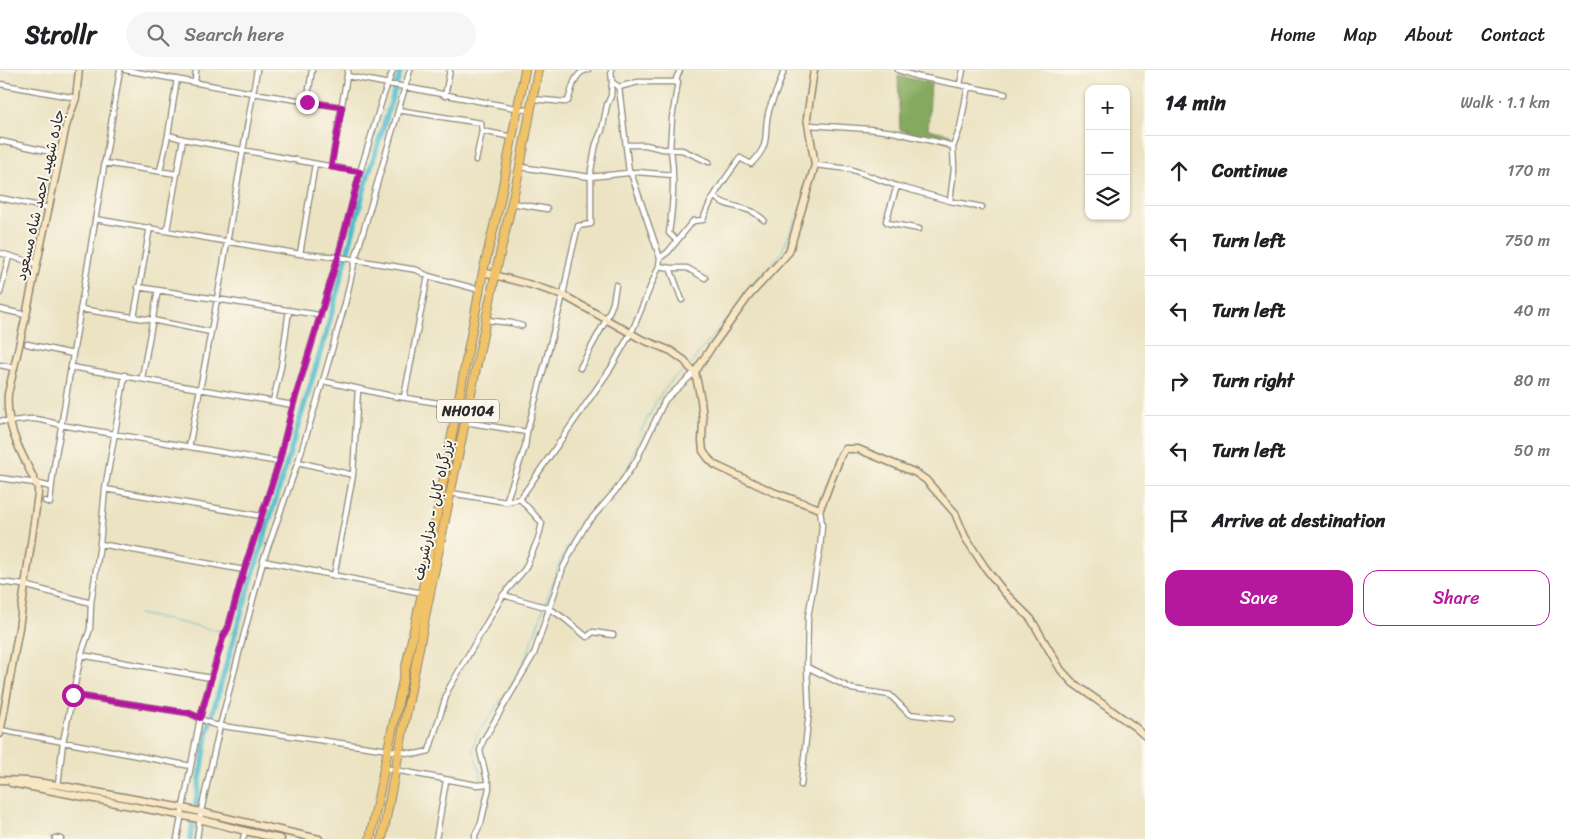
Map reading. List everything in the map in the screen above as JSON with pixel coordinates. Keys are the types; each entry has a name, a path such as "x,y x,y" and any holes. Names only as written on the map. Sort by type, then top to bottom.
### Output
{"highway":[{"name":"بزرگراه کابل - مزارشریف","path":"370,839 422,593 480,290 513,137 525,70"},
{"name":"بزرگراه کابل - مزارشریف","path":"382,839 394,770 450,493 495,276 520,167 538,70"}],"main road":[{"name":"جاده شهيد احمد شاه مسعود","path":"0,734 19,628 38,494 38,488 14,439 7,406 66,126 76,98 79,70"},
{"path":"693,370 748,297 789,252 814,165 807,118 814,70"},
{"path":"484,272 563,295 641,339 685,361 693,370 701,400 703,451 715,464 773,492 820,509 841,455 846,449 858,449 926,480 955,513 965,536 984,566 1004,592 1031,619 1060,670 1073,683 1145,736"},
{"path":"0,781 28,781 58,785 200,811 319,839"},
{"path":"0,781 199,819 281,839"}],"street":[{"path":"45,501 50,503 54,472 53,463 71,367 120,70"},
{"path":"125,70 342,107"},
{"path":"195,83 196,70"},
{"path":"189,447 218,300 257,70"},
{"path":"307,102 312,70"},
{"path":"331,167 348,70"},
{"path":"177,839 211,678 279,462 293,405 340,258 360,172 383,97 391,84 394,70"},
{"path":"197,839 200,811 218,725 263,561 298,462 323,381 345,304 353,260 398,110 403,86 410,70"},
{"path":"445,96 450,70"},
{"path":"533,99 568,101 578,74 582,70 588,70"},
{"path":"506,502 525,447 527,432 563,295 578,226 591,224 590,177 596,144 602,130 607,105 611,96 611,70"},
{"path":"677,241 669,233 673,206 673,174 670,149 672,118 678,82 676,79 680,70"},
{"path":"660,258 668,252 693,220 702,220 725,178 740,158 751,164 761,154 766,139 770,110 784,70"},
{"path":"898,70 915,76 1005,94"},
{"path":"915,76 916,70"},
{"path":"960,84 963,70"},
{"path":"347,76 531,111"},
{"path":"160,171 168,136 176,79"},
{"path":"612,82 619,86 638,82 678,82"},
{"path":"0,84 76,98"},
{"path":"450,493 506,502 520,498 611,368 631,333 659,266 660,258 630,172 619,86"},
{"path":"950,201 954,169 953,148 960,128 968,86"},
{"path":"398,110 481,123 482,131 476,160"},
{"path":"809,125 893,132 946,144 953,148"},
{"path":"482,131 513,137"},
{"path":"168,136 360,172"},
{"path":"167,230 183,139"},
{"path":"0,141 60,154"},
{"path":"626,145 646,145 662,149 682,150 709,162"},
{"path":"104,163 177,174"},
{"path":"300,254 315,164"},
{"path":"814,165 850,169 897,186 950,201 982,207"},
{"path":"520,167 590,177 630,172 673,174"},
{"path":"897,186 886,221 919,229"},
{"path":"714,196 716,199 730,205 753,212 764,220"},
{"path":"0,198 49,208"},
{"path":"512,203 547,209"},
{"path":"95,219 300,254 417,270 428,276 480,290"},
{"path":"134,317 150,228"},
{"path":"0,253 37,264"},
{"path":"0,293 9,256"},
{"path":"659,266 687,268 705,278"},
{"path":"670,268 682,300"},
{"path":"404,398 428,276"},
{"path":"580,368 606,320 613,303 616,285"},
{"path":"138,287 321,316"},
{"path":"142,378 158,290"},
{"path":"0,309 26,315"},
{"path":"80,309 152,320 211,332"},
{"path":"273,401 281,368 289,310"},
{"path":"486,320 522,326"},
{"path":"26,344 73,354"},
{"path":"0,365 14,368"},
{"path":"71,367 293,405"},
{"path":"475,839 474,835 481,824 489,788 480,751 534,654 546,608 570,554 586,525 617,489 636,461 665,400 693,370"},
{"path":"58,785 63,742 81,655 90,630 91,603 100,544 105,489 125,375"},
{"path":"323,381 404,398 458,406"},
{"path":"334,576 353,475 358,389"},
{"path":"0,421 9,422 35,419 279,462"},
{"path":"465,422 527,432"},
{"path":"298,462 353,475"},
{"path":"0,478 51,486"},
{"path":"105,489 262,516"},
{"path":"73,695 189,713 218,725 388,748 398,752 416,754 429,751 448,690 503,595 525,569 538,539 542,523 520,498"},
{"path":"801,785 809,712 807,667 808,617 820,549 822,526 820,509"},
{"path":"100,544 244,570"},
{"path":"263,561 422,593"},
{"path":"0,582 91,603"},
{"path":"503,595 546,608 564,618 587,637 592,632 613,635"},
{"path":"81,655 211,678"},
{"path":"807,667 852,689 890,696 909,714 952,719"},
{"path":"0,730 192,766"},
{"path":"384,768 477,785 489,784"},
{"path":"436,839 446,780"},
{"path":"243,839 244,831"},
{"path":"54,839 61,839"}],"green space":[{"path":"898,76 931,83 928,129 950,134 949,142 900,130"}],"waterway":[{"path":"190,839 208,730 327,330 367,179 401,70"},
{"path":"745,295 781,254 796,218"},
{"path":"691,364 733,313"},
{"path":"482,780 473,749 477,734 524,663 562,557 573,537 617,485 631,462 640,433 658,398 671,381 686,368"},
{"path":"139,614 224,632"},
{"path":"228,633 235,634"}],"route":[{"path":"73,695 189,713 200,718 223,637 228,628 244,570 279,462 293,405 338,257 360,172 331,167 342,107 307,102"}]}
